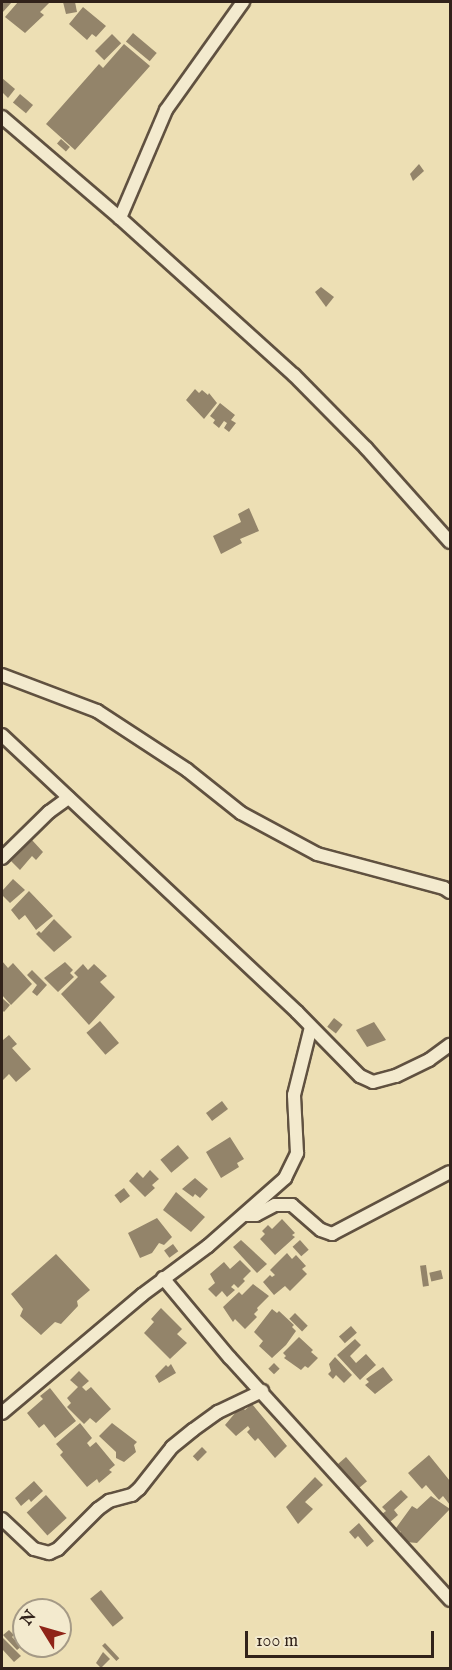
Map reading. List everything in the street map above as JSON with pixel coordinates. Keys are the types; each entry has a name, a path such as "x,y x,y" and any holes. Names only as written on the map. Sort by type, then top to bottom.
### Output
{"street":[{"path":"120,218 166,110 243,2"},
{"path":"2,117 120,218 294,375 366,448 450,542"},
{"path":"2,675 97,711 178,764 241,813 317,854 444,888 450,892"},
{"path":"2,735 360,1076 373,1082 396,1076 429,1060 450,1046"},
{"path":"2,858 48,812 68,798"},
{"path":"2,1413 163,1278 208,1246 273,1190 294,1163 297,1153 294,1095 311,1027"},
{"path":"244,1215 256,1215 275,1205 292,1205 321,1230 332,1234 450,1172"},
{"path":"163,1278 230,1358 450,1600"},
{"path":"2,1519 34,1549 49,1553 58,1549 104,1505 132,1495 172,1447 193,1430 218,1412 262,1391"}],"building":[{"path":"2,2 12,2 2,13"},
{"path":"18,2 50,2 40,12 44,15 25,33 5,17"},
{"path":"63,2 75,2 77,12 66,14"},
{"path":"83,7 106,26 96,37 92,34 87,40 69,24"},
{"path":"133,33 157,53 150,61 126,41"},
{"path":"112,34 121,43 104,60 95,51"},
{"path":"124,44 150,66 75,150 46,124 99,64 103,68"},
{"path":"2,78 15,89 8,98 2,92"},
{"path":"20,94 33,105 26,113 13,102"},
{"path":"61,139 70,147 66,151 57,143"},
{"path":"419,164 424,171 413,181 410,174"},
{"path":"321,287 334,297 326,307 315,292"},
{"path":"195,389 199,393 202,390 208,395 209,393 217,403 204,419 186,400"},
{"path":"220,403 235,415 231,420 236,423 229,432 224,428 227,423 224,421 219,428 210,416"},
{"path":"249,508 259,531 240,539 242,543 221,554 213,536 241,522 238,514"},
{"path":"32,840 43,852 36,860 32,856 20,870 11,861"},
{"path":"13,879 25,890 10,903 2,895 2,891"},
{"path":"29,891 53,916 36,930 25,915 19,920 11,910"},
{"path":"54,919 72,937 54,952 36,934 39,931 41,933"},
{"path":"2,961 8,968 13,963 32,984 11,1005 2,995"},
{"path":"65,962 73,970 70,973 74,977 58,992 44,978"},
{"path":"83,964 88,970 94,964 107,976 100,982 115,997 89,1025 61,994 78,977 74,973"},
{"path":"32,970 47,985 37,996 32,992 37,985 27,975"},
{"path":"2,998 10,1005 4,1012 2,1010"},
{"path":"334,1018 343,1025 336,1033 327,1027"},
{"path":"100,1021 119,1043 105,1055 86,1033"},
{"path":"374,1022 386,1040 367,1047 356,1030"},
{"path":"9,1035 17,1044 12,1048 31,1069 16,1082 9,1074 2,1081 2,1038 3,1040"},
{"path":"222,1101 228,1109 212,1121 206,1113"},
{"path":"230,1137 244,1159 237,1163 239,1167 221,1178 206,1152"},
{"path":"178,1145 189,1158 171,1173 160,1160"},
{"path":"150,1170 159,1179 152,1185 155,1188 145,1197 129,1181 137,1172 143,1178"},
{"path":"195,1178 208,1189 200,1198 195,1194 193,1197 182,1189"},
{"path":"124,1188 130,1196 120,1203 114,1195"},
{"path":"176,1192 205,1217 191,1232 163,1210"},
{"path":"157,1218 172,1237 164,1245 159,1243 152,1253 140,1258 128,1233"},
{"path":"282,1219 295,1233 292,1235 295,1237 275,1255 260,1239 265,1234 262,1231 268,1225 272,1229"},
{"path":"241,1240 267,1264 257,1273 233,1247"},
{"path":"300,1240 309,1250 301,1256 293,1247"},
{"path":"173,1244 178,1251 169,1258 164,1250"},
{"path":"287,1253 292,1259 296,1255 306,1266 302,1269 307,1274 290,1291 285,1286 274,1295 263,1282 270,1275 272,1277 275,1275 270,1270"},
{"path":"56,1254 90,1290 77,1301 78,1306 61,1324 55,1322 41,1335 20,1316 23,1309 11,1294"},
{"path":"240,1260 251,1271 243,1279 245,1281 238,1288 234,1284 231,1287 235,1290 227,1297 222,1291 216,1297 208,1289 215,1283 210,1274 224,1262 230,1269"},
{"path":"426,1265 429,1286 423,1287 420,1266"},
{"path":"441,1270 443,1279 431,1281 429,1273"},
{"path":"253,1284 269,1296 257,1308 254,1314 257,1317 245,1329 235,1319 233,1322 223,1307 239,1292 242,1295"},
{"path":"161,1308 182,1329 177,1334 187,1343 170,1359 144,1333 154,1322 151,1319"},
{"path":"272,1309 277,1313 279,1311 294,1325 292,1327 296,1331 286,1345 272,1358 259,1346 263,1341 254,1332"},
{"path":"295,1313 308,1326 302,1331 289,1319"},
{"path":"351,1326 357,1333 345,1343 339,1336"},
{"path":"299,1337 318,1358 308,1368 305,1366 301,1370 284,1358 286,1356 283,1353"},
{"path":"355,1339 361,1345 350,1356 356,1363 366,1354 376,1365 360,1380 337,1355"},
{"path":"335,1357 352,1375 344,1383 336,1375 333,1379 328,1374 331,1371 329,1364"},
{"path":"274,1363 280,1369 274,1374 268,1369"},
{"path":"171,1364 176,1373 159,1383 155,1376 166,1365 168,1367"},
{"path":"383,1367 393,1380 375,1394 365,1385 369,1382 366,1379"},
{"path":"79,1371 89,1381 82,1387 86,1391 91,1387 111,1409 96,1423 90,1418 84,1424 67,1407 71,1403 67,1398 78,1387 70,1380"},
{"path":"50,1388 76,1421 55,1438 44,1424 39,1428 27,1413 43,1399 40,1396"},
{"path":"252,1404 287,1446 275,1458 258,1438 255,1441 247,1432 250,1429 248,1426 236,1436 225,1425 241,1406 245,1410"},
{"path":"80,1423 92,1438 87,1443 90,1447 96,1442 115,1465 109,1470 112,1472 99,1483 97,1479 87,1487 60,1455 63,1452 56,1444"},
{"path":"112,1423 137,1442 134,1445 136,1452 124,1462 116,1458 116,1452 99,1436"},
{"path":"202,1447 207,1452 198,1461 193,1456"},
{"path":"429,1455 450,1481 450,1505 443,1496 439,1500 426,1485 422,1489 408,1473"},
{"path":"346,1457 367,1481 359,1488 338,1464"},
{"path":"315,1477 323,1485 305,1502 313,1509 298,1524 286,1507"},
{"path":"34,1481 43,1491 31,1502 29,1499 21,1506 15,1498"},
{"path":"401,1490 408,1497 394,1510 398,1515 389,1523 382,1514 386,1511 382,1507"},
{"path":"46,1495 67,1518 47,1535 27,1512"},
{"path":"431,1496 450,1509 417,1543 406,1542 398,1536 401,1532 396,1528 412,1506 417,1509"},
{"path":"359,1523 374,1541 367,1547 358,1536 355,1539 349,1532"},
{"path":"101,1590 124,1618 113,1627 90,1599"},
{"path":"9,1630 12,1633 12,1645 3,1635"},
{"path":"3,1638 12,1647 12,1658 19,1658 14,1662 2,1649"},
{"path":"105,1643 119,1658 116,1661 102,1646"},
{"path":"103,1652 110,1659 101,1668 96,1663"}]}
